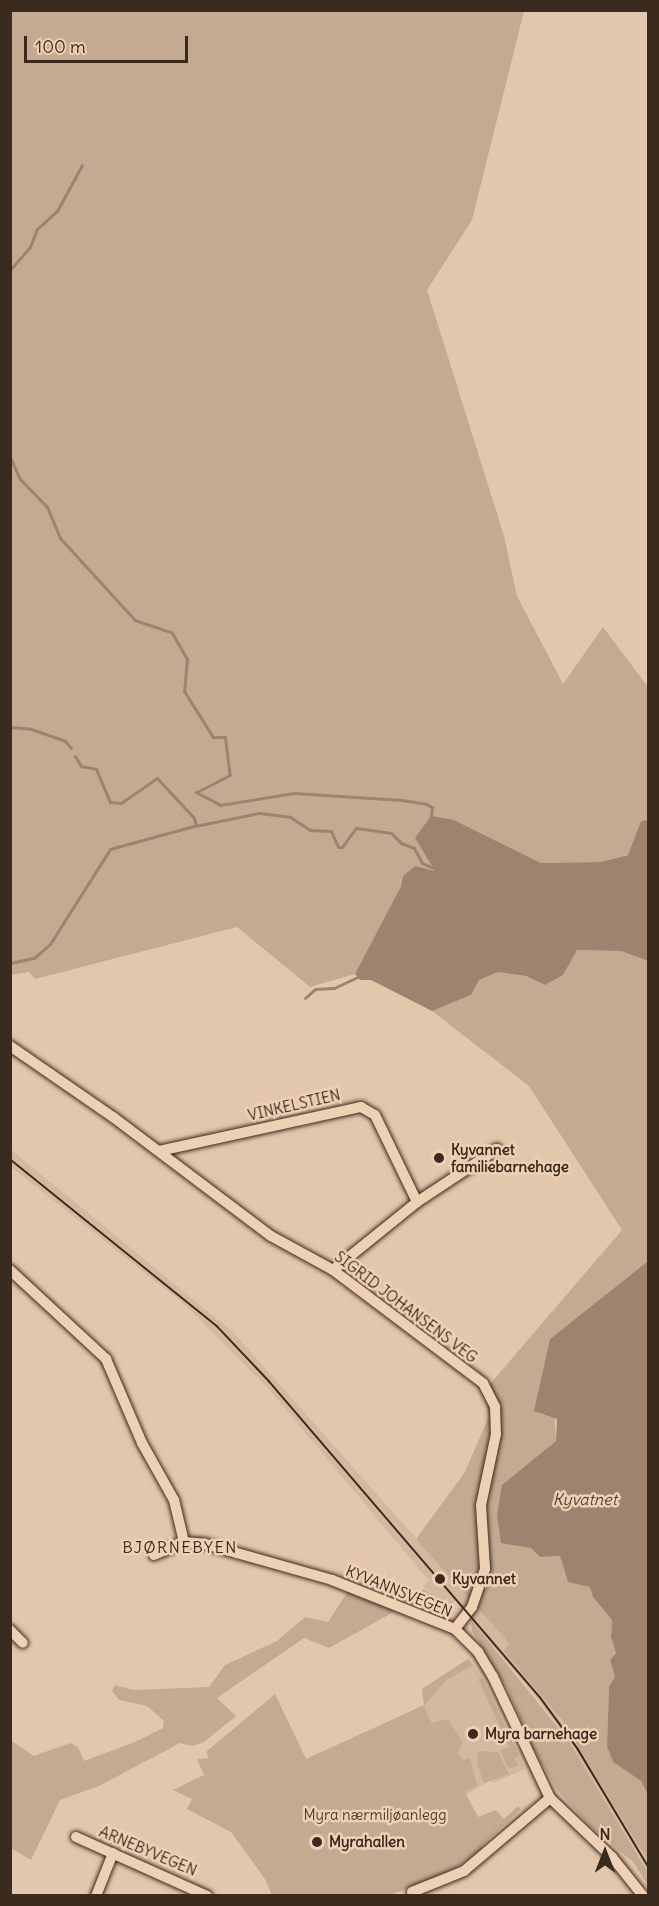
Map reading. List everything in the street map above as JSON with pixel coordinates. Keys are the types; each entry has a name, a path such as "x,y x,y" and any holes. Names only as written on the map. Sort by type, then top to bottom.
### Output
{"street":[{"name":"SIGRID JOHANSENS VEG","path":"10,1046 159,1151 271,1236 333,1270 483,1383 495,1407 496,1434 481,1505 484,1579 472,1607 455,1629"},
{"name":"VINKELSTIEN","path":"159,1151 361,1107 375,1115 417,1202"},
{"path":"333,1270 417,1202 497,1149"},
{"path":"10,1270 106,1359 142,1443 167,1484 184,1542 154,1555"},
{"name":"KYVANNSVEGEN","path":"184,1542 204,1544 332,1580 455,1629 489,1670 550,1798 612,1857 643,1896"},
{"path":"10,1630 23,1643"},
{"path":"412,1893 464,1871 550,1798"},
{"name":"ARNEBYVEGEN","path":"76,1837 207,1896"},
{"path":"96,1896 113,1853"}],"shaded area":[{"path":"10,1149 233,1332 509,1643 648,1849 648,1873 568,1740 536,1697 455,1601 444,1610 431,1597 423,1586 429,1581 268,1388 183,1303 11,1167"},
{"name":"Myra barnehage","path":"468,1659 485,1682 525,1769 493,1783 491,1780 466,1795 424,1705 422,1689"}],"green space":[{"path":"11,11 524,11 472,220 427,290 504,536 517,596 563,684 603,627 648,687 648,820 641,821 629,854 600,862 541,863 454,820 435,871 415,866 403,876 401,886 355,974 310,987 237,927 35,979 29,972 11,975"},
{"path":"576,950 621,951 648,961 648,1261 550,1339 556,1441 502,1485 502,1542 531,1548 540,1557 560,1556 568,1582 591,1587 593,1597 612,1620 611,1637 616,1653 610,1660 615,1677 609,1686 607,1746 613,1762 641,1781 648,1795 648,1861 561,1719 504,1651 509,1643 416,1539 465,1472 489,1416 484,1391 622,1230 529,1086 432,1011 471,995 479,980 498,972 526,976 545,985 563,975"},
{"path":"424,1589 444,1610 447,1616 406,1602"},
{"path":"348,1591 399,1609 329,1648 304,1638 217,1698 236,1716 204,1742 192,1746 180,1743 99,1786 60,1800 31,1860 11,1848 10,1740 34,1756 70,1743 78,1747 84,1761 135,1742 163,1728 164,1721 147,1706 119,1700 112,1691 115,1685 133,1690 209,1687 225,1665 277,1641 305,1617 328,1622"},
{"path":"471,1620 568,1740 648,1873 648,1885 633,1862 587,1823 558,1791 532,1746 508,1689 472,1631"},
{"name":"Myra nærmiljøanlegg","path":"468,1659 473,1665 446,1680 424,1706 432,1723 448,1719 463,1742 458,1753 463,1760 470,1758 477,1786 465,1792 478,1817 496,1810 504,1819 518,1806 521,1809 481,1846 484,1848 446,1874 390,1895 272,1895 265,1879 231,1832 187,1809 192,1799 173,1790 204,1775 197,1759 209,1758 206,1752 275,1694 306,1759 424,1705 422,1689"},
{"path":"482,1678 519,1756 515,1758 518,1765 509,1769 500,1751 509,1747 478,1679"},
{"path":"478,1751 498,1752 509,1774 484,1783 477,1764"}],"water":[{"path":"431,816 454,820 541,863 600,862 628,855 641,821 648,820 648,961 621,951 577,950 563,975 545,985 526,976 498,972 479,980 471,995 432,1011 371,980 360,980 355,974 401,886 403,876 415,866 435,871 415,838"},
{"name":"Kyvatnet","path":"648,1261 648,1795 641,1781 613,1762 607,1746 609,1686 615,1677 610,1660 616,1653 611,1637 612,1620 593,1597 590,1587 568,1582 560,1556 540,1557 531,1548 501,1543 497,1515 502,1485 556,1441 557,1419 534,1411 550,1339"}],"waterway":[{"path":"10,270 30,247 37,229 57,211 82,165"},
{"path":"10,457 20,479 47,507 60,538 135,620 172,633 187,659 184,691 213,737 225,737 230,775 196,792 220,805 294,793 402,800 432,807 431,816"},
{"path":"10,727 31,729 65,741 71,748"},
{"path":"75,756 81,766 96,769 110,802 121,803 157,778 194,818 196,826"},
{"path":"10,963 34,958 50,944 110,849 190,827 259,813 290,817 310,830 331,831 338,847 342,847 356,828 391,833 401,843 414,848 422,863 434,868"},
{"path":"305,998 315,989 334,988 358,977"}],"tram line":[{"path":"10,1159 217,1326 269,1381 540,1697 578,1749 648,1866"}],"place":[{"name":"Kyvannet familiebarnehage","path":"439,1158"},
{"name":"Kyvannet","path":"440,1579"},
{"name":"Myra barnehage","path":"473,1734"},
{"name":"Myrahallen","path":"317,1842"}],"district":[{"name":"BJØRNEBYEN","path":"180,1547"}]}
